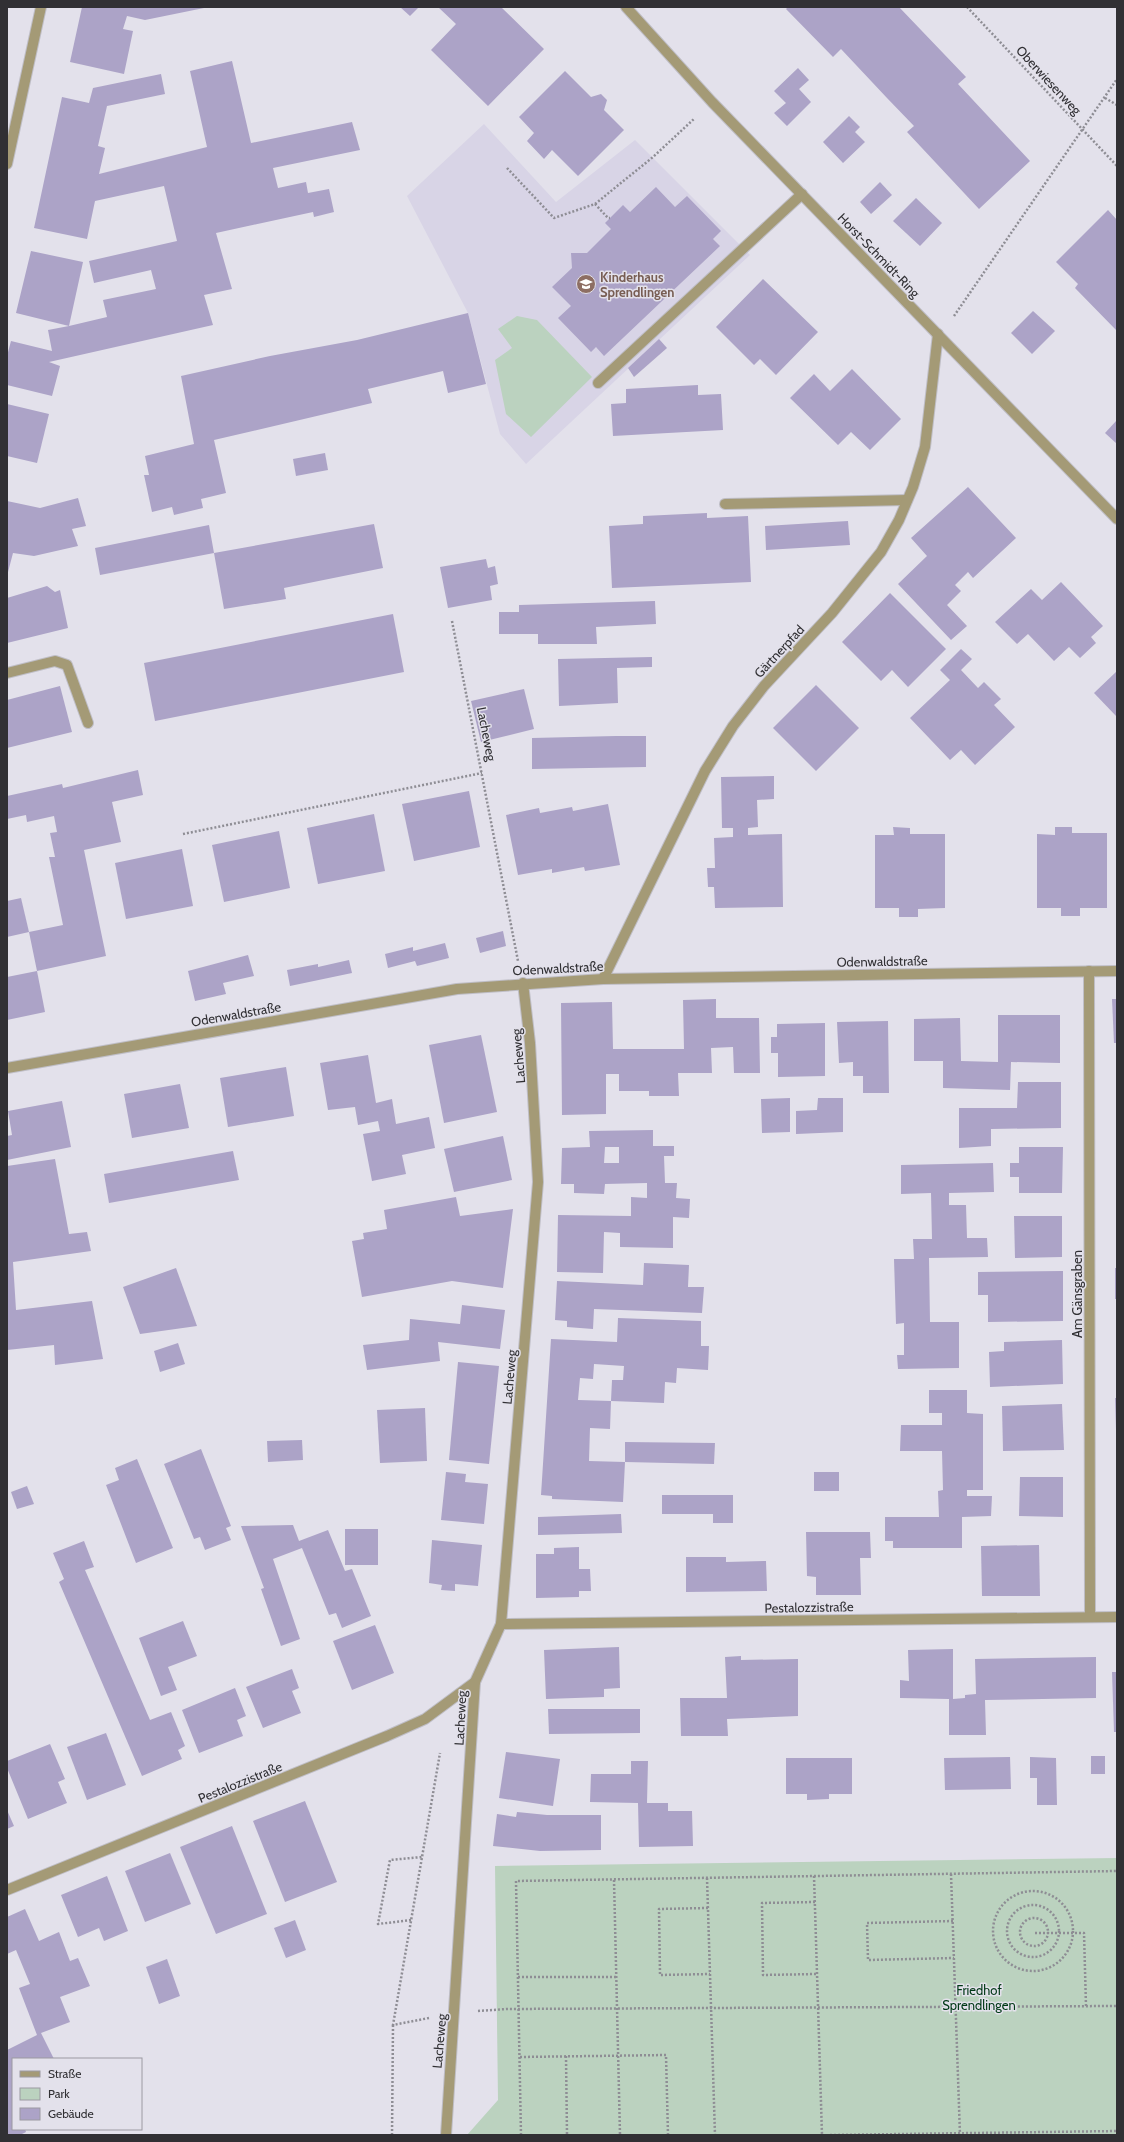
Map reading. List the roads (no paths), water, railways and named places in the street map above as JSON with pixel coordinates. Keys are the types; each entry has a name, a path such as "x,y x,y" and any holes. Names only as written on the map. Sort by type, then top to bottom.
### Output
{"street":[{"path":"7,164 41,7"},
{"name":"Horst-Schmidt-Ring","path":"626,7 712,102 1117,519"},
{"path":"598,383 802,194"},
{"name":"Gärtnerpfad","path":"603,979 705,771 733,726 764,686 832,613 881,552 913,487 925,447 938,334"},
{"path":"725,504 907,500"},
{"path":"7,673 55,660 67,665 88,723"},
{"name":"Am Gänsgraben","path":"1089,971 1090,1617"},
{"name":"Odenwaldstraße","path":"7,1068 457,988 603,979 1117,971"},
{"name":"Lacheweg","path":"446,2135 474,1682 501,1624 538,1182 530,1043 523,983"},
{"name":"Pestalozzistraße","path":"501,1624 1117,1617"},
{"name":"Pestalozzistraße","path":"7,1890 387,1736 424,1719 474,1682"}],"place":[{"name":"Kinderhaus Sprendlingen","path":"586,284"}],"park label":[{"name":"Friedhof Sprendlingen","path":"979,1998"}]}
